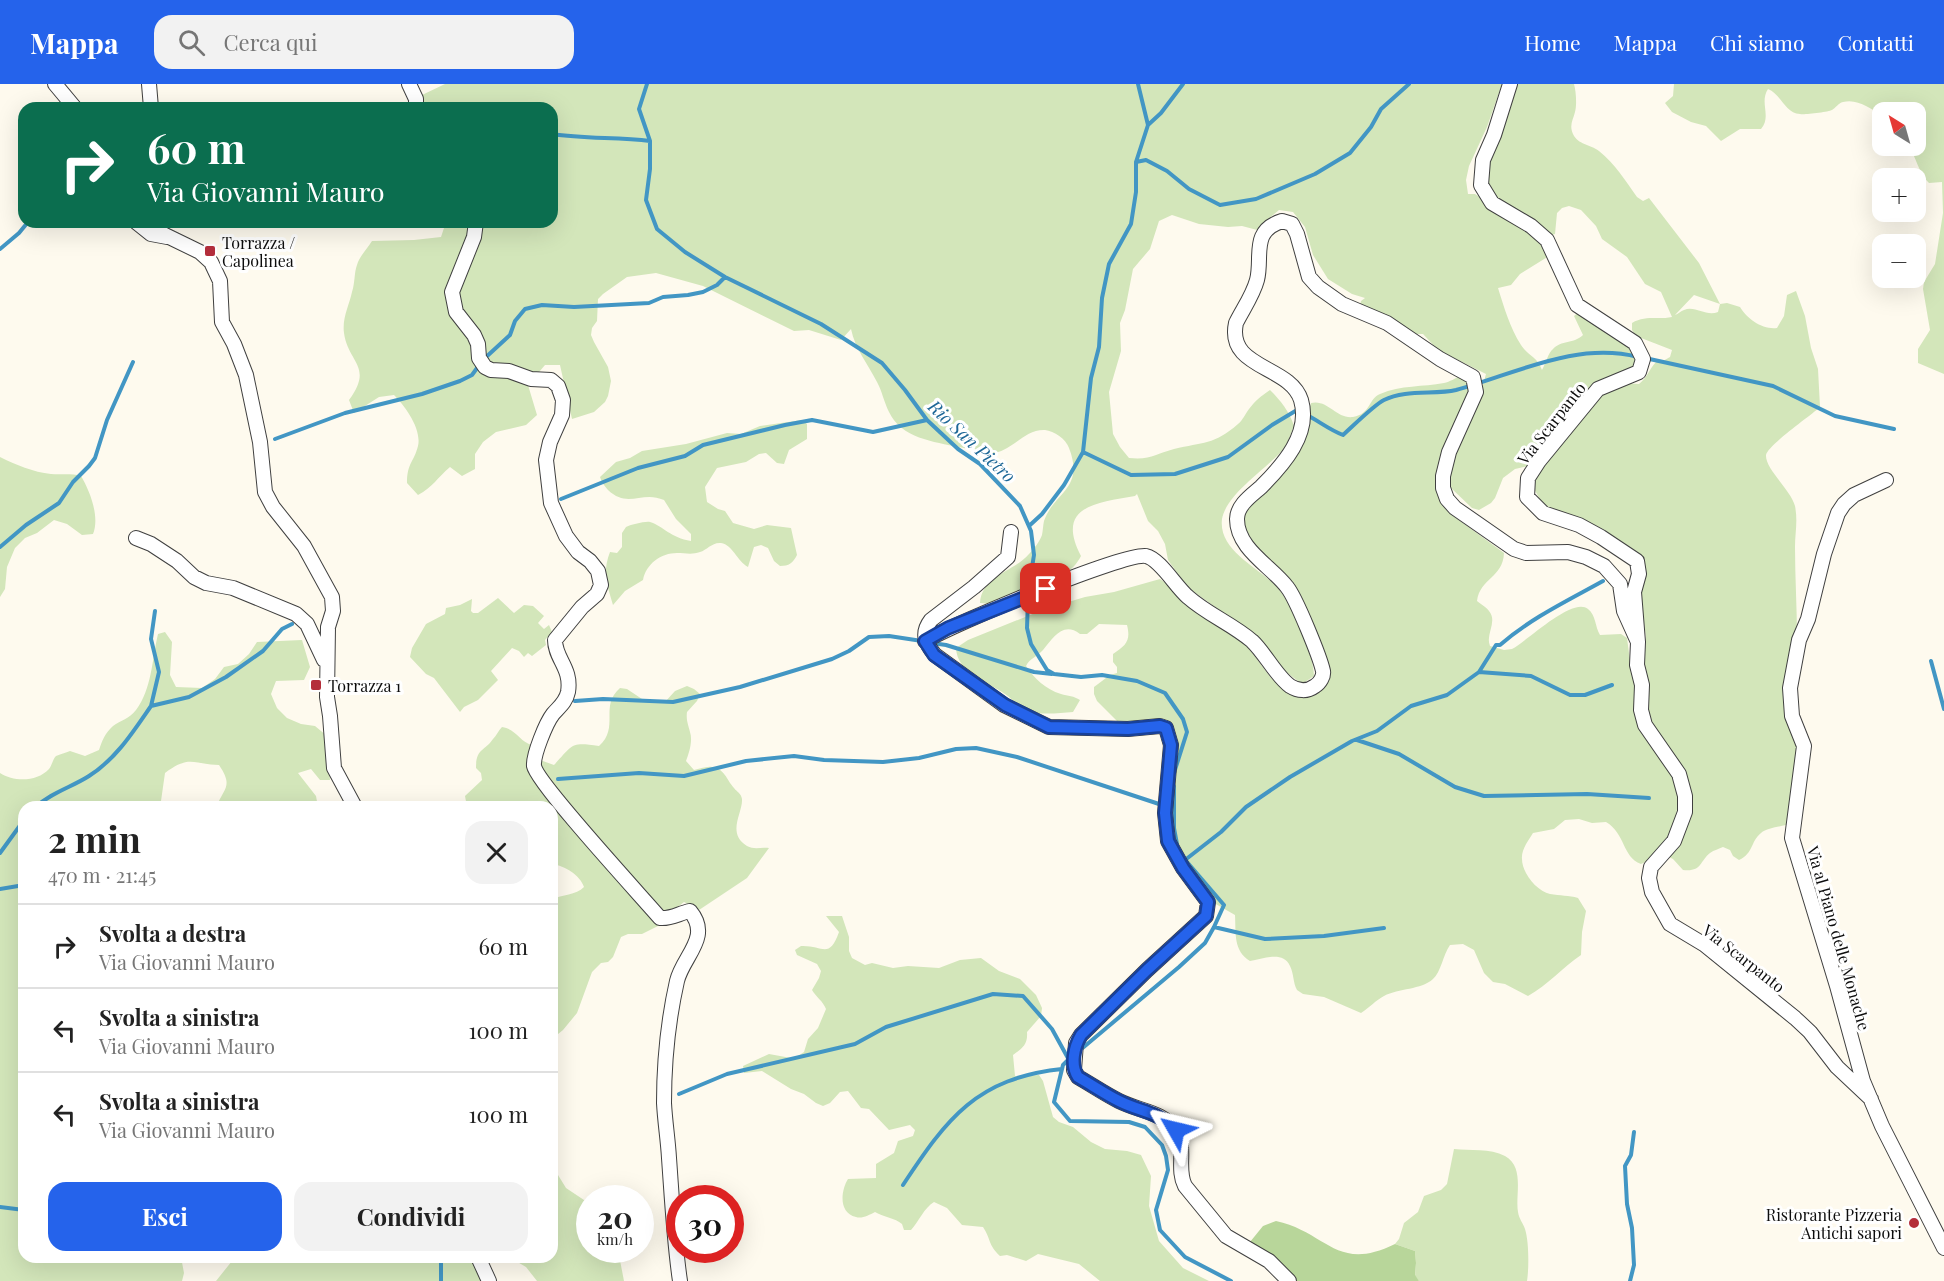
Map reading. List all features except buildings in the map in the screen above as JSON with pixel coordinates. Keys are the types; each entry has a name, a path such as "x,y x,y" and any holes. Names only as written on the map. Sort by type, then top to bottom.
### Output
{"street":[{"path":"55,84 70,102"},
{"path":"149,84 151,102"},
{"path":"409,84 416,102"},
{"name":"Via Scarpanto","path":"1510,84 1494,135 1483,160 1481,185 1492,203 1531,226 1547,240 1577,305 1635,343 1643,359 1639,372 1598,389 1539,460 1528,478 1527,497 1544,513 1579,525 1636,561 1639,574 1634,592 1638,642 1637,665 1642,686 1642,717 1645,725 1679,774 1685,812 1674,841 1651,867 1649,878 1652,892 1670,924 1705,945 1795,1018 1810,1032 1837,1067 1871,1099 1882,1126 1944,1248"},
{"name":"Via Scarpanto","path":"925,641 974,618 1106,566 1145,556 1156,561 1188,598 1251,640 1288,685 1305,691 1313,688 1319,682 1323,670 1296,603 1288,588 1249,549 1241,536 1237,521 1238,513 1244,502 1291,452 1300,434 1304,418 1301,402 1293,386 1248,357 1239,349 1235,338 1236,322 1257,279 1262,237 1269,227 1282,221 1292,224 1309,277 1329,296 1355,311 1387,323 1440,359 1473,376 1476,392 1449,452 1443,476 1443,488 1447,499 1455,508 1514,549 1526,553 1568,552 1586,556 1604,566 1620,584 1624,611 1638,642"},
{"path":"144,228 151,234 172,239"},
{"path":"158,228 163,234 200,252 212,262 220,281 222,322 234,344 246,375 260,442 265,492 273,507 304,546 332,597 333,611 328,627 327,697 334,768 352,801"},
{"path":"475,228 474,237 452,292 456,312 474,335 478,344 478,358 485,367 491,370 509,371 531,379 551,380 558,386 563,400 562,415 550,442 546,460 551,503 566,536 598,571 601,585 597,594 575,615 555,640 555,649 568,674 568,690 566,699 547,725 534,766 541,779 562,805 660,918 670,919 680,913 690,911 698,920 698,933 694,947 678,977 667,1029 664,1105 674,1239 680,1281"},
{"name":"Via al Piano delle Monache","path":"1871,1099 1863,1081 1792,837 1804,746 1792,716 1790,688 1799,640 1808,619 1824,554 1838,513 1854,495 1886,480"},
{"path":"1011,532 1008,556 982,580 931,620 926,626 925,641 934,655 1005,705 1049,727 1128,729 1160,726 1166,728 1171,745 1165,813 1168,841 1183,868 1208,902 1206,916 1081,1035 1077,1043 1074,1070 1078,1077 1120,1102 1152,1112 1176,1130 1182,1151 1181,1179 1185,1186 1226,1236 1269,1261 1289,1281"},
{"path":"136,538 151,544 177,561 194,577 206,583 233,588 296,614 307,624 324,656 327,680"},
{"path":"481,1263 489,1281"}],"green space":[{"path":"445,84 1502,84 1487,127 1469,166 1466,180 1468,194 1475,194 1534,232 1549,256 1520,274 1511,285 1498,288 1514,332 1521,345 1538,362 1542,370 1556,346 1576,340 1583,335 1574,316 1580,311 1639,354 1634,367 1590,387 1528,466 1515,469 1503,478 1495,498 1479,510 1472,508 1451,488 1450,476 1454,452 1481,391 1486,374 1438,350 1423,334 1416,334 1392,319 1360,306 1361,301 1365,298 1352,294 1328,279 1313,255 1305,227 1293,212 1279,210 1267,220 1261,231 1242,226 1199,224 1172,215 1159,221 1150,249 1133,269 1125,310 1120,323 1121,351 1109,392 1113,434 1129,458 1148,457 1208,442 1222,436 1240,422 1254,404 1270,390 1281,402 1294,426 1288,442 1278,455 1232,499 1222,519 1223,530 1233,550 1278,588 1290,606 1306,643 1313,667 1314,676 1302,684 1286,672 1259,638 1187,587 1168,560 1165,544 1158,531 1148,521 1137,494 1094,505 1076,517 1073,527 1074,539 1081,556 1068,571 1049,577 1046,589 992,604 980,603 986,586 1023,560 1035,547 1042,535 1044,521 1049,511 1071,481 1073,462 1069,448 1062,439 1045,430 1038,431 1025,436 1002,451 991,453 919,437 901,428 894,421 851,329 841,340 809,330 794,331 703,286 656,273 627,277 598,299 597,321 592,328 591,335 608,367 611,381 605,402 594,412 572,419 560,365 545,365 528,385 537,415 526,425 496,432 483,442 475,454 475,469 462,476 450,467 418,495 407,483 407,476 419,439 412,418 403,405 394,395 379,397 354,413 349,400 356,389 359,372 346,343 344,322 359,259 372,241 441,237 444,228 558,228 558,102 418,102 422,95"},
{"path":"1515,84 1574,84 1576,106 1571,128 1575,138 1605,156 1620,172 1637,197 1643,201 1649,198 1699,263 1720,304 1727,303 1740,307 1756,323 1777,328 1784,316 1787,295 1796,291 1805,316 1818,369 1820,407 1781,438 1768,450 1766,455 1770,467 1793,500 1796,511 1797,639 1794,653 1799,738 1786,825 1761,833 1750,851 1739,860 1730,850 1723,847 1710,853 1697,868 1683,870 1667,856 1690,810 1645,711 1648,679 1644,665 1646,637 1640,592 1645,569 1542,503 1533,487 1537,473 1597,397 1619,383 1639,384 1656,362 1670,357 1672,350 1636,336 1632,330 1632,323 1642,319 1672,317 1661,292 1645,284 1627,257 1602,239 1596,226 1581,210 1569,206 1562,208 1557,213 1555,234 1549,236 1501,205 1486,187 1488,163","holes":["1694,295 1720,304 1718,312 1709,313 1688,309 1675,315"]},
{"path":"1674,84 1944,84 1944,374 1918,363 1918,349 1930,330 1923,288 1926,288 1926,279 1935,264 1943,213 1942,182 1929,183 1926,180 1926,168 1919,168 1914,156 1926,156 1926,102 1872,102 1872,109 1848,101 1830,111 1800,114 1790,110 1768,89 1765,99 1765,119 1761,129 1740,129 1721,141 1706,126 1691,122 1672,112 1665,103 1673,96"},
{"path":"1461,376 1467,378 1471,395 1461,409 1442,456 1445,505 1452,515 1504,553 1500,568 1482,587 1477,601 1491,615 1490,646 1504,650 1512,649 1561,614 1581,607 1591,612 1600,635 1621,634 1627,638 1630,661 1637,671 1637,694 1671,771 1677,794 1676,814 1674,825 1665,844 1650,859 1641,864 1630,856 1617,833 1606,822 1565,820 1554,829 1533,833 1522,856 1527,875 1545,892 1578,898 1586,911 1581,955 1535,992 1528,996 1505,984 1493,982 1484,973 1474,950 1463,944 1450,945 1438,972 1428,983 1384,996 1361,1013 1324,997 1303,994 1297,990 1290,966 1283,958 1272,957 1250,961 1245,957 1236,941 1235,915 1214,903 1177,854 1168,809 1173,732 1137,722 1117,721 1097,701 1094,694 1094,687 1110,675 1117,673 1113,654 1128,639 1127,625 1099,624 1087,634 1068,629 1063,630 1026,666 1045,686 1055,692 1080,700 1073,712 1052,714 1023,709 1005,694 967,670 958,657 956,648 968,640 1045,609 1160,579 1239,635 1271,678 1284,688 1316,693 1325,686 1330,677 1326,658 1262,556 1245,534 1242,514 1294,460 1301,444 1311,403 1322,404 1342,415 1353,417 1363,413 1373,399 1380,394 1404,388 1444,383"},
{"path":"802,420 807,424 807,439 789,450 784,464 777,463 766,453 759,454 746,462 717,468 705,487 707,502 725,511 733,523 754,529 767,525 791,528 797,555 792,562 780,566 774,561 768,548 761,545 754,547 748,567 729,547 721,543 697,553 665,555 655,560 647,569 643,580 625,591 613,605 606,578 606,566 610,552 617,553 622,547 622,533 626,527 650,522 673,535 691,541 691,534 676,519 664,500 656,497 622,498 608,490 600,477 616,462 642,451 686,444 727,433 741,434 760,426"},
{"path":"0,457 38,472 81,476 91,496 95,512 95,527 93,534 82,535 67,524 54,520 37,533 25,538 15,548 7,567 5,589 0,597"},
{"path":"498,598 514,613 524,605 533,606 544,616 538,623 544,629 549,625 552,632 545,640 546,645 532,656 528,653 524,657 512,648 491,671 498,680 478,700 464,707 460,712 434,678 426,674 410,657 412,648 426,624 445,614 446,608 472,599 471,611 478,613"},
{"path":"165,632 172,642 170,675 176,687 202,688 215,679 224,667 238,664 257,642 302,640 310,667 304,680 276,681 271,694 277,708 287,718 301,724 315,726 327,736 330,780 320,780 311,769 298,773 316,796 317,801 219,801 227,782 219,765 186,762 165,773 161,801 18,801 18,1263 182,1263 184,1273 182,1281 0,1281 0,773 18,779 32,778 49,769 58,755 70,751 85,756 99,750 110,729 131,715 141,702 148,683 158,634"},
{"path":"687,686 700,694 687,712 691,739 686,761 694,770 710,767 723,772 742,799 736,829 741,841 750,847 769,848 747,878 699,910 684,902 670,913 653,918 660,925 642,934 628,934 621,937 613,957 608,962 601,963 592,972 577,1013 558,1034 558,897 584,887 571,872 558,866 558,801 466,801 465,796 482,780 481,773 476,768 477,757 502,727 511,730 532,745 540,760 554,765 573,746 583,744 599,746 605,739 611,702 620,688 627,689 645,701 665,702 675,691"},
{"path":"826,916 842,916 849,937 849,951 852,958 865,965 872,963 893,968 908,966 939,968 960,960 981,958 999,971 1020,979 1036,995 1042,1008 1041,1016 1027,1032 1022,1048 1013,1055 1015,1076 1039,1075 1043,1081 1053,1117 1059,1122 1073,1127 1091,1142 1105,1149 1141,1155 1151,1176 1149,1206 1159,1241 1183,1268 1209,1281 1100,1281 1079,1264 1038,1254 1026,1261 1007,1255 1000,1256 993,1249 983,1227 962,1225 947,1208 934,1202 924,1211 911,1230 904,1230 899,1222 875,1212 858,1217 850,1215 843,1201 848,1179 876,1178 876,1164 894,1153 898,1141 913,1136 915,1130 910,1125 889,1130 869,1109 861,1108 848,1091 840,1092 830,1103 823,1106 762,1071 744,1073 743,1066 769,1054 791,1058 798,1056 804,1052 808,1039 818,1028 826,1009 812,990 821,971 817,964 797,955 795,950 801,946 824,949 832,946 839,932"},
{"path":"1454,1149 1499,1153 1511,1161 1515,1167 1518,1182 1518,1212 1527,1240 1527,1281 1419,1281 1415,1276 1415,1251 1395,1244 1404,1223 1418,1212 1424,1196 1441,1190 1447,1184"},
{"path":"558,1175 566,1188 576,1195 576,1263 621,1263 624,1281 537,1281 526,1267 519,1263 558,1263"},
{"path":"1276,1221 1293,1226 1332,1248 1345,1252 1359,1254 1375,1252 1395,1244 1415,1251 1415,1275 1419,1281 1296,1281 1250,1242 1263,1226"},
{"path":"230,1263 474,1263 482,1281 216,1281"}],"waterway":[{"name":"Rio San Pietro","path":"647,84 639,109 650,141 650,169 646,200 657,229 685,252 725,277 821,324 882,363 927,420 958,449 980,464 1020,506 1031,531 1034,555 1028,592"},
{"path":"1138,84 1148,125"},
{"path":"1029,526 1042,514 1064,485 1083,452 1091,378 1099,347 1102,298 1109,264 1131,224 1136,192 1136,162 1148,125 1161,113 1183,84"},
{"path":"1136,162 1146,160 1167,171 1189,189 1220,205 1256,199 1315,174 1350,153 1371,127 1381,109 1409,84"},
{"path":"558,135 650,141"},
{"path":"0,249 23,228"},
{"path":"485,358 510,335 515,321 525,309 542,305 574,307 649,303 663,297 703,292 717,285 725,277"},
{"path":"1305,414 1343,435 1375,406 1401,394 1456,390 1569,356 1615,353 1638,357"},
{"path":"1645,358 1773,386 1835,416 1894,429"},
{"path":"0,547 26,525 59,503 73,482 95,458 107,420 133,362"},
{"path":"275,439 345,413 422,394 460,381 472,375 480,364"},
{"path":"1083,452 1131,475 1175,474 1228,457 1272,425 1299,410"},
{"path":"561,499 638,468 685,456 703,445 785,425 812,420 873,432 927,420"},
{"path":"1479,672 1496,645 1500,645 1524,626 1550,610 1603,581"},
{"name":"Rio San Pietro","path":"1028,599 1027,628 1031,644 1047,670 1054,674 1081,677 1102,675 1137,681 1165,693 1183,719 1187,732 1174,773"},
{"path":"151,706 159,672 151,639 155,611"},
{"path":"44,801 89,776 108,762 138,726 151,706 189,697 226,677 263,651 282,629 292,624"},
{"path":"575,701 603,699 673,702 740,687 832,659 849,651 869,637 889,636 922,641"},
{"path":"932,643 946,645 1034,672 1052,674"},
{"path":"1931,661 1944,709"},
{"path":"1185,860 1221,832 1246,807 1290,777 1352,741 1377,731 1411,706 1447,695 1479,672 1531,676 1570,695 1585,695 1612,685"},
{"path":"1357,740 1399,754 1455,787 1484,796 1587,794 1649,798"},
{"path":"558,779 639,773 684,776 746,761 794,756 824,760 883,762 919,758 956,749 976,748 1017,757 1162,805"},
{"name":"Rio San Pietro","path":"1174,786 1174,828 1177,844"},
{"path":"0,853 18,828"},
{"name":"Rio San Pietro","path":"1079,1051 1205,943 1224,905 1187,862"},
{"path":"0,889 18,886"},
{"path":"1214,927 1265,939 1324,936 1384,928"},
{"path":"679,1094 727,1074 855,1044 886,1027 993,994 1023,996 1052,1029 1069,1060"},
{"name":"Rio San Pietro","path":"1071,1057 1063,1065 1054,1102 1070,1121 1129,1122 1145,1127 1162,1145 1166,1156 1168,1170 1156,1210 1160,1230 1185,1257 1231,1281"},
{"path":"903,1185 934,1140 967,1105 1007,1082 1033,1074 1062,1069"},
{"path":"1630,1281 1634,1265 1625,1166 1631,1155 1634,1132"},
{"path":"0,1207 18,1209"},
{"path":"441,1263 441,1281"}],"place":[{"name":"Torrazza / Capolinea","path":"210,251"},
{"name":"Torrazza 1","path":"316,685"},
{"name":"Ristorante Pizzeria Antichi sapori","path":"1914,1223"}],"route":[{"path":"1046,589 948,628 925,641 934,655 1005,705 1049,727 1128,729 1160,726 1166,728 1171,745 1165,813 1168,841 1183,868 1208,902 1206,916 1081,1035 1073,1064 1078,1077 1120,1102 1152,1112 1176,1130"}]}
